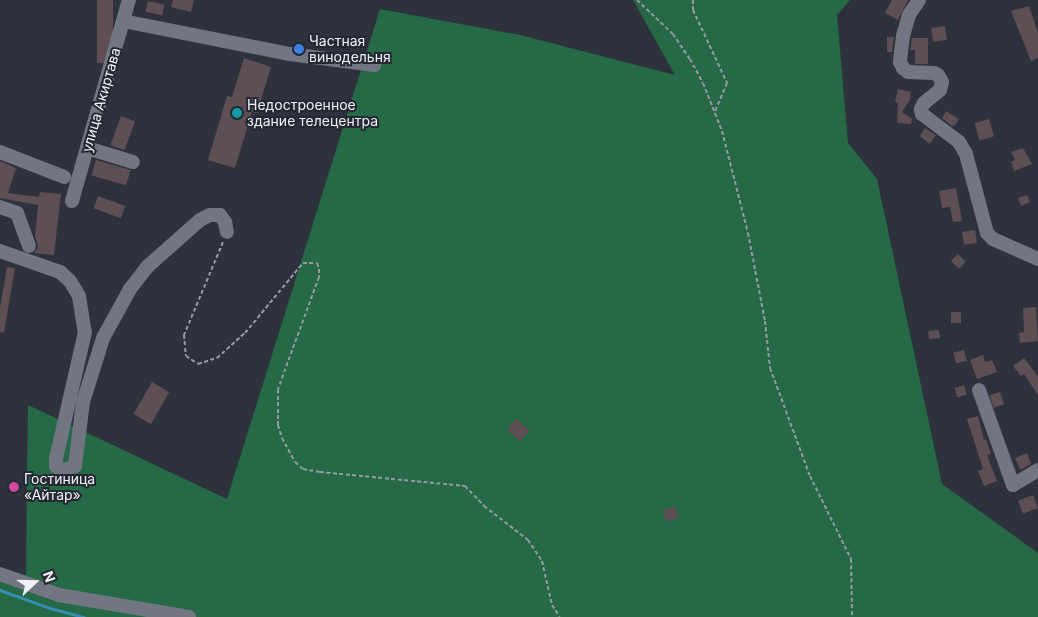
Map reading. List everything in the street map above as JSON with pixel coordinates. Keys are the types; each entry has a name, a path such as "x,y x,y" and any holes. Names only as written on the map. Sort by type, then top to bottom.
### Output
{"street":[{"name":"улица Акиртава","path":"72,201 129,0"},
{"path":"919,0 910,15 903,36 900,62 908,72 934,73 938,75 942,82 940,90 924,103 921,109 922,114 958,142 966,154 986,232 993,239 1038,259"},
{"path":"123,21 290,54 374,65"},
{"path":"87,148 133,162"},
{"path":"0,152 64,177"},
{"path":"0,207 17,214 29,246"},
{"path":"0,251 60,272 70,281 79,296 86,332 56,459 56,466 62,472 74,466 83,402 102,338 130,289 148,266 200,220 210,215 220,215 225,222 227,232"},
{"path":"979,390 1012,485 1038,470"},
{"path":"0,574 58,595 190,617"}],"path":[{"path":"637,0 673,34 690,59 715,111 731,163 748,233 765,321 770,368 810,476 851,559 852,617"},
{"path":"693,0 693,10 727,83 715,111"},
{"path":"227,232 184,335 186,356 198,364 217,358 245,333 303,263 317,263 320,269 319,277 278,389 278,425 282,438 295,462 303,469 320,472 464,486 484,506 528,540 542,562 552,605 560,617"}],"green space":[{"path":"633,0 850,0 837,15 848,143 877,179 942,484 1038,553 1038,617 0,617 0,570 26,575 28,405 227,499 380,9 520,35 675,75"}],"building":[{"path":"97,0 113,0 113,63 97,63"},
{"path":"173,0 194,0 191,12 171,7"},
{"path":"892,0 908,0 898,20 885,13"},
{"path":"148,1 165,5 162,16 146,12"},
{"path":"1029,6 1038,33 1038,58 1031,61 1011,11"},
{"path":"945,26 947,40 933,42 931,28"},
{"path":"887,37 894,37 892,52 887,52"},
{"path":"912,38 928,38 928,64 915,64 915,50 910,50"},
{"name":"Недостроенное здание телецентра","path":"244,58 271,67 257,113 252,112 235,168 208,160 227,96 232,97"},
{"path":"898,89 911,92 910,100 902,112 912,119 911,124 897,123 898,103 895,102"},
{"path":"946,111 959,119 955,125 952,126 942,118"},
{"path":"121,116 135,121 124,150 110,145"},
{"path":"989,119 994,136 980,140 975,123"},
{"path":"925,128 936,135 930,144 920,136"},
{"path":"1023,148 1032,164 1014,171 1011,162 1015,160 1011,152"},
{"path":"96,160 131,170 126,185 92,175"},
{"path":"0,161 16,168 8,193 39,197 40,192 61,194 54,255 34,253 38,247 35,236 38,205 0,198"},
{"path":"956,188 962,221 953,222 950,207 942,208 939,191"},
{"path":"1027,195 1030,202 1021,206 1018,198"},
{"path":"98,196 125,206 121,218 94,208"},
{"path":"975,230 977,243 964,245 962,232"},
{"path":"958,254 966,262 959,269 951,261"},
{"path":"7,267 15,268 4,333 0,332 0,308"},
{"path":"1036,307 1038,341 1020,343 1019,333 1024,332 1023,308"},
{"path":"951,312 961,312 961,323 951,323"},
{"path":"939,330 940,338 929,339 928,331"},
{"path":"964,350 967,361 956,363 953,353"},
{"path":"983,355 985,362 992,360 997,372 977,379 970,360"},
{"path":"1024,358 1038,376 1038,395 1024,374 1021,376 1013,366"},
{"path":"152,382 169,392 151,424 134,414"},
{"path":"964,385 967,395 957,397 954,388"},
{"path":"1000,392 1004,404 994,408 990,395"},
{"path":"978,416 984,440 986,439 991,454 987,455 997,481 984,486 978,471 983,469 967,419"},
{"path":"516,419 530,431 520,441 507,430"},
{"path":"1027,453 1031,464 1020,470 1015,458"},
{"path":"1033,495 1038,508 1023,514 1018,501"},
{"path":"675,506 679,517 667,522 663,510"}],"waterway":[{"path":"0,590 50,608 84,617"}],"place":[{"name":"Частная винодельня","path":"299,49"},
{"name":"Недостроенное здание телецентра","path":"237,113"},
{"name":"Гостиница «Айтар»","path":"14,487"}]}
